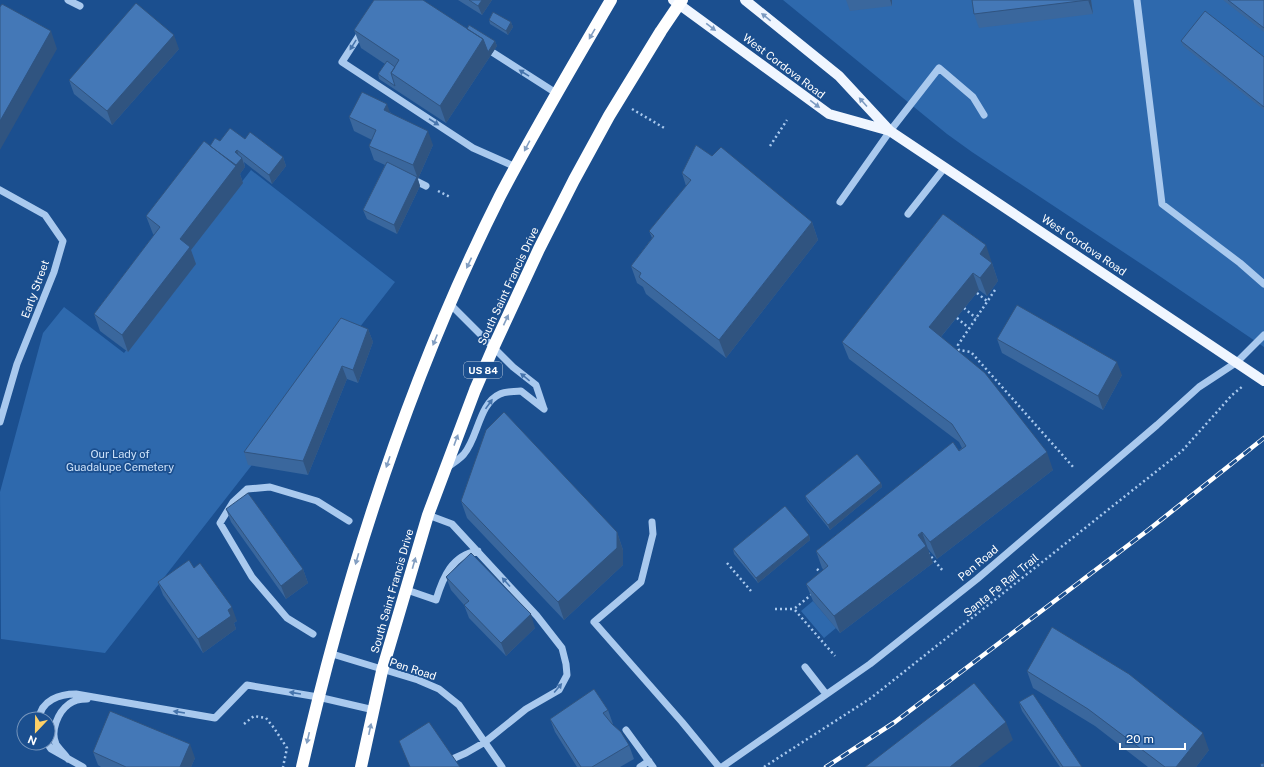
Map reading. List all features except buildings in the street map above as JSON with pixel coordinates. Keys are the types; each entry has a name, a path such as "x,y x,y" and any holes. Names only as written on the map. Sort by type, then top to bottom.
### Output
{"highway":[{"path":"302,767 329,653 368,521 406,409 450,304 500,197 556,93 611,0"},
{"name":"South Saint Francis Drive","path":"361,767 382,670 407,590 428,515 475,390 539,249 574,180 609,116 678,1"}],"main road":[{"name":"West Cordova Road","path":"745,0 839,76 890,131 1264,381"},
{"name":"West Cordova Road","path":"678,1 829,114 890,131"}],"street":[{"path":"68,0 80,6"},
{"path":"1137,0 1162,204 1240,263 1264,284"},
{"path":"366,25 342,62 473,148 516,167"},
{"path":"492,52 556,93"},
{"path":"840,202 890,131 939,68 973,97 984,115"},
{"path":"908,214 944,167"},
{"path":"405,176 426,186"},
{"name":"Early Street","path":"0,190 45,215 63,241 54,272 17,364 0,422"},
{"path":"445,469 465,454 492,398 501,393 521,391 544,409 536,385 513,367 494,346 450,304"},
{"name":"Pen Road","path":"722,767 870,664 977,579 1157,425 1199,387 1237,362 1264,335"},
{"path":"313,634 287,618 257,583 220,523 233,502 247,489 270,487 317,501 349,521"},
{"path":"428,515 452,524 538,616 562,648 567,675 558,690 526,709 485,742 466,753 434,767"},
{"path":"652,522 653,534 641,582 594,622 682,722 719,767"},
{"path":"407,590 436,600 442,580 454,564 468,553 478,552"},
{"name":"Pen Road","path":"329,653 418,680 439,689 459,706 502,767"},
{"path":"805,667 826,694"},
{"path":"41,711 50,699 64,694 76,694 97,699 215,718 247,685 318,697 374,710"},
{"path":"68,759 56,743 53,730 58,716 68,705 78,700 97,699"},
{"path":"626,730 651,764 640,767"},
{"path":"56,751 83,767"}],"path":[{"path":"632,109 666,129"},
{"path":"770,146 787,120"},
{"path":"995,290 958,345 959,350 971,352 1074,468"},
{"path":"977,292 987,301"},
{"path":"964,308 976,318"},
{"path":"957,318 969,328"},
{"name":"Santa Fe Rail Trail","path":"764,767 871,698 1182,451 1232,395"},
{"path":"926,551 943,571"},
{"path":"728,563 751,591"},
{"path":"818,569 824,577"},
{"path":"775,610 794,609 817,591"},
{"path":"794,609 835,656"},
{"path":"244,724 254,716 266,718 287,748 283,767"}],"green space":[{"path":"783,0 1264,0 1264,347 947,134"},
{"name":"Our Lady of Guadalupe Cemetery","path":"251,170 395,282 105,653 1,639 0,492 43,333 64,307 124,353 190,268 181,260"},
{"path":"813,601 836,628 824,638 801,611"}],"railway":[{"path":"826,767 895,722 1147,531 1264,438"}]}
